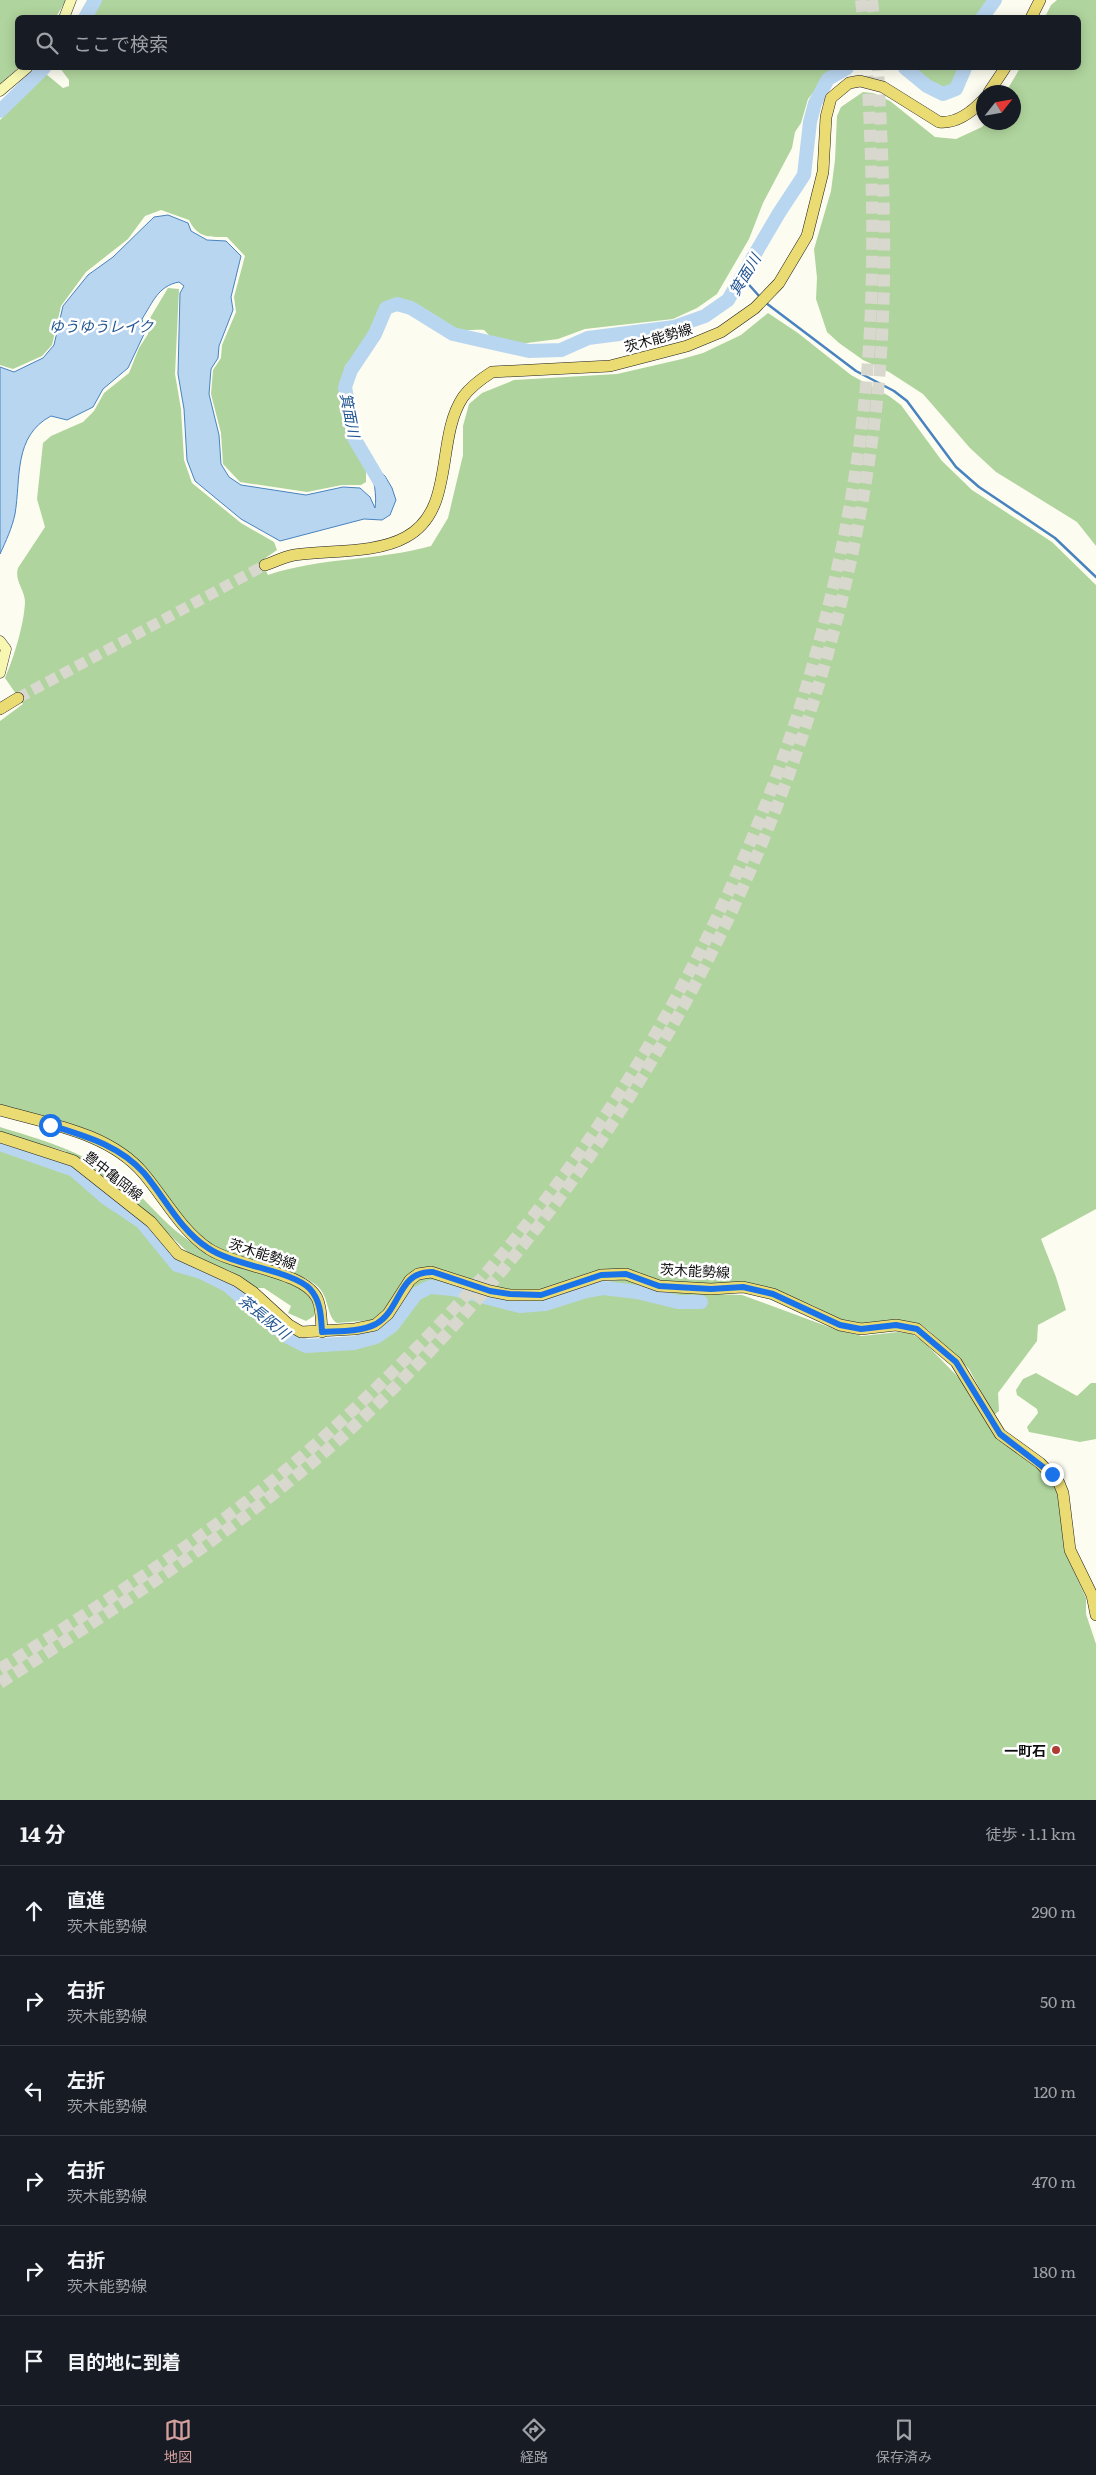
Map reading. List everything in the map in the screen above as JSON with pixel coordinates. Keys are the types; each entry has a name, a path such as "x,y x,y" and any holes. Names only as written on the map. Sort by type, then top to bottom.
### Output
{"main road":[{"path":"1032,15 1040,0"},
{"path":"994,85 1004,70"},
{"name":"茨木能勢線","path":"265,565 291,555 387,546 408,537 421,526 433,512 452,422 463,397 477,382 492,372 610,366 688,346 721,332 755,308 779,282 807,236 823,172 826,117 831,98 848,83 860,81 883,87 939,122 948,123 958,119 976,105"},
{"path":"1,707 18,698"},
{"name":"茨木能勢線","path":"0,1110 103,1142 122,1154 143,1172 185,1227 208,1248 228,1259 295,1279 307,1286 319,1303 322,1332 375,1325 388,1314 410,1280 416,1274 428,1272 490,1291 510,1294 541,1295 594,1277 626,1274 659,1286 711,1289 743,1287 773,1294 840,1325 861,1329 896,1325 917,1329 956,1362 1000,1434 1040,1463 1059,1483 1063,1493 1070,1550 1092,1595 1096,1615"},
{"name":"豊中亀岡線","path":"0,1136 74,1162 151,1222 178,1254 237,1281 293,1328 304,1332 322,1332"}],"street":[{"path":"65,15 71,0"},
{"path":"0,91 25,70"},
{"path":"0,641 4,645 6,652 0,673"}],"green space":[{"path":"0,0 66,0 57,15 15,15 16,70 0,84"},
{"path":"102,0 990,0 978,15 92,15"},
{"path":"1057,0 1096,0 1096,546 1077,522 996,472 970,448 923,394 889,372 863,360 839,343 827,332 816,299 817,278 814,249 831,191 835,160 837,116 841,107 863,92 873,93 890,101 935,137 956,139 976,130 1021,130 1021,85 1010,85 1019,70 1081,70 1081,15 1046,15 1051,5"},
{"path":"62,70 837,70 826,76 808,99 801,123 795,132 792,148 763,203 749,239 717,294 697,308 673,319 585,329 558,339 527,343 506,343 494,340 484,330 453,328 412,304 394,302 382,304 371,334 345,366 341,386 351,440 366,468 366,482 361,485 342,485 307,492 240,482 223,464 221,433 211,394 213,370 221,358 222,345 236,312 234,297 245,256 227,237 204,235 192,226 189,220 161,210 145,216 128,239 86,272 61,306 52,345 42,356 13,369 0,365 0,120 46,74 63,88 69,86 69,80"},
{"path":"913,70 958,70 951,84 940,91"},
{"path":"168,288 179,289 175,374 181,409 184,460 192,483 241,523 274,542 277,550 261,561 268,575 308,565 411,551 431,546 448,518 463,455 463,426 469,404 482,393 514,380 617,374 682,359 703,353 741,335 768,313 798,333 851,375 889,396 901,405 942,461 972,490 1052,542 1096,585 1096,1209 1041,1239 1056,1277 1066,1310 1038,1325 1037,1341 998,1393 999,1411 994,1415 969,1369 928,1330 919,1324 860,1325 841,1321 814,1306 775,1291 658,1283 638,1272 576,1277 539,1291 510,1292 452,1274 405,1278 386,1309 373,1320 337,1323 331,1316 324,1295 316,1285 305,1278 279,1268 235,1256 210,1246 202,1240 185,1222 147,1170 133,1156 116,1144 98,1135 59,1121 0,1106 0,721 23,704 5,678 23,621 25,598 17,577 18,568 45,527 37,499 43,443 51,436 83,422 94,411 104,393 129,373 139,348 148,334 150,318"},
{"path":"0,1127 59,1146 101,1166 124,1181 168,1224 201,1248 227,1263 295,1286 306,1294 313,1304 314,1316 306,1321 288,1313 291,1306 264,1288 254,1288 230,1271 193,1257 142,1209 65,1151 0,1133"},
{"path":"0,1142 61,1164 183,1264 217,1274 247,1294 285,1330 302,1340 365,1336 378,1332 392,1319 416,1280 430,1277 545,1307 583,1289 600,1283 624,1279 656,1292 742,1295 837,1330 862,1336 898,1332 912,1334 923,1341 959,1378 995,1437 1049,1477 1059,1495 1065,1552 1086,1598 1086,1614 1096,1644 1096,1800 0,1800"},
{"path":"1036,1373 1077,1396 1091,1383 1096,1383 1096,1439 1080,1442 1029,1432 1027,1427 1038,1413 1037,1409 1017,1395 1016,1390 1023,1379"}],"water":[{"name":"ゆうゆうレイク","path":"168,215 188,223 191,231 207,240 226,241 241,256 231,297 233,310 219,346 218,358 211,369 209,394 219,435 221,464 229,477 241,485 306,495 343,487 360,488 370,497 375,508 375,487 369,468 374,465 385,476 396,500 390,515 382,520 364,519 280,541 241,519 195,481 187,460 184,409 178,374 180,293 184,286 179,282 166,287 153,301 142,319 145,332 128,368 103,389 93,407 67,420 51,416 30,435 21,459 14,519 0,554 0,367 14,372 43,358 54,345 63,306 88,275 113,257 154,217"}],"waterway":[{"path":"87,15 95,0"},
{"path":"984,15 995,0"},
{"path":"0,111 42,70"},
{"name":"箕面川","path":"380,482 354,438 345,387 351,370 375,334 386,308 397,304 411,308 453,334 529,351 561,350 588,338 674,327 705,316 728,300 779,213 804,175 810,122 815,103 828,79 844,70"},
{"path":"907,70 927,86 943,94 956,89 964,70"},
{"path":"742,277 760,297"},
{"path":"766,303 856,371 894,391 907,401 956,467 979,487 1055,538 1096,577"},
{"name":"茶長阪川","path":"0,1144 74,1170 106,1198 142,1222 177,1265 201,1272 227,1285 288,1337 306,1346 354,1343 376,1337 392,1326 416,1294 430,1287 453,1289 520,1306 545,1304 586,1291 603,1288 637,1292 678,1302 701,1302"}],"tunnel":[{"path":"861,0 863,15"},
{"path":"872,0 874,15"},
{"path":"0,1669 158,1566 235,1511 308,1451 360,1404 410,1354 505,1251 575,1159 639,1062 696,960 745,854 787,745 821,634 847,520 864,406 872,279 871,152 867,70"},
{"path":"0,1683 191,1556 283,1487 370,1411 470,1308 560,1197 641,1079 711,954 770,825 817,690 853,552 876,410 883,324 884,239 878,70"},
{"path":"18,698 265,565"}],"place":[{"name":"一町石","path":"1056,1750"}],"route":[{"path":"50,1125 103,1142 122,1154 143,1172 185,1227 208,1248 228,1259 295,1279 307,1286 319,1303 322,1332 364,1328 375,1325 388,1314 403,1288 410,1280 416,1274 424,1272 433,1272 490,1291 510,1294 541,1295 579,1280 601,1275 626,1274 636,1276 659,1286 711,1289 743,1287 773,1294 840,1325 861,1329 896,1325 909,1326 926,1334 956,1362 965,1374 1000,1434 1052,1474"}]}
